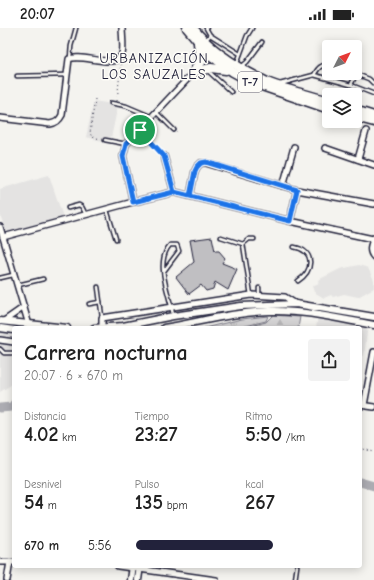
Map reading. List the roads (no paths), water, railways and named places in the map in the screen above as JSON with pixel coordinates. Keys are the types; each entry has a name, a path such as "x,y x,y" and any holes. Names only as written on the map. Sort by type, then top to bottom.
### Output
{"highway":[{"name":"T-7","path":"186,28 204,39"},
{"name":"T-7","path":"193,28 204,39 212,53 236,68 276,85 322,99"},
{"path":"194,72 200,59 204,39"},
{"name":"T-7","path":"194,72 205,69 236,68 252,83 322,107"},
{"path":"362,112 374,116"},
{"path":"362,118 374,122"}],"street":[{"path":"0,118 50,124 55,123 62,115 68,61 70,58 81,57 111,62 117,60 122,54 122,28"},
{"path":"133,202 123,156 126,144 212,53"},
{"path":"358,160 366,131"},
{"path":"283,186 294,147"},
{"path":"325,148 374,165"},
{"path":"164,156 174,192"},
{"path":"190,196 195,171 201,163 206,162 297,190 374,204"},
{"path":"290,221 297,190"},
{"path":"3,237 174,192 290,221 373,238 370,248 371,254 374,257"},
{"path":"0,227 29,326 2,321"},
{"path":"102,326 102,318 171,306 251,295 285,297 296,304"},
{"path":"243,296 244,306"},
{"path":"123,326 138,322 244,306 296,304 374,317"},
{"path":"2,321 24,307"},
{"path":"178,326 244,313 272,311 302,313 374,325"},
{"path":"136,313 138,322"},
{"path":"170,317 174,326"},
{"path":"167,326 170,317"},
{"path":"188,326 192,323"},
{"path":"0,328 12,330"},
{"path":"0,340 12,342"},
{"path":"374,352 362,405 374,407"},
{"path":"0,562 12,562 7,580"},
{"path":"131,580 133,568"},
{"path":"138,580 140,568"},
{"path":"146,568 216,580"}],"lane":[{"path":"70,58 71,46 76,28"},
{"path":"206,28 204,39 240,54"},
{"path":"236,68 240,54 252,28"},
{"path":"236,68 247,62 262,42"},
{"path":"314,75 322,66"},
{"path":"205,69 231,92"},
{"path":"17,76 67,75"},
{"path":"276,85 314,75 351,85 374,94"},
{"path":"362,76 369,79 374,84"},
{"path":"351,85 352,80"},
{"path":"111,103 133,108 152,117"},
{"path":"157,112 174,130"},
{"path":"105,140 126,144"},
{"path":"68,208 79,205 82,206 86,216"},
{"path":"106,209 116,239"},
{"path":"221,237 243,244"},
{"path":"243,244 249,239 254,239"},
{"path":"243,244 251,295"},
{"path":"164,271 179,251 177,245 170,245 167,248 163,260 164,271 171,306 170,317"},
{"path":"294,247 303,250 310,260 308,272 305,277 298,281"},
{"path":"0,278 14,275"},
{"path":"17,285 44,279"},
{"path":"98,287 102,318"},
{"path":"259,288 259,295"},
{"path":"89,304 100,302"},
{"path":"0,349 4,352 12,354"},
{"path":"295,580 297,568"}],"waterway":[{"path":"0,408 12,407"},
{"path":"362,483 374,486"}],"district":[{"name":"URBANIZACIÓN LOS SAUZALES","path":"154,66"}]}
